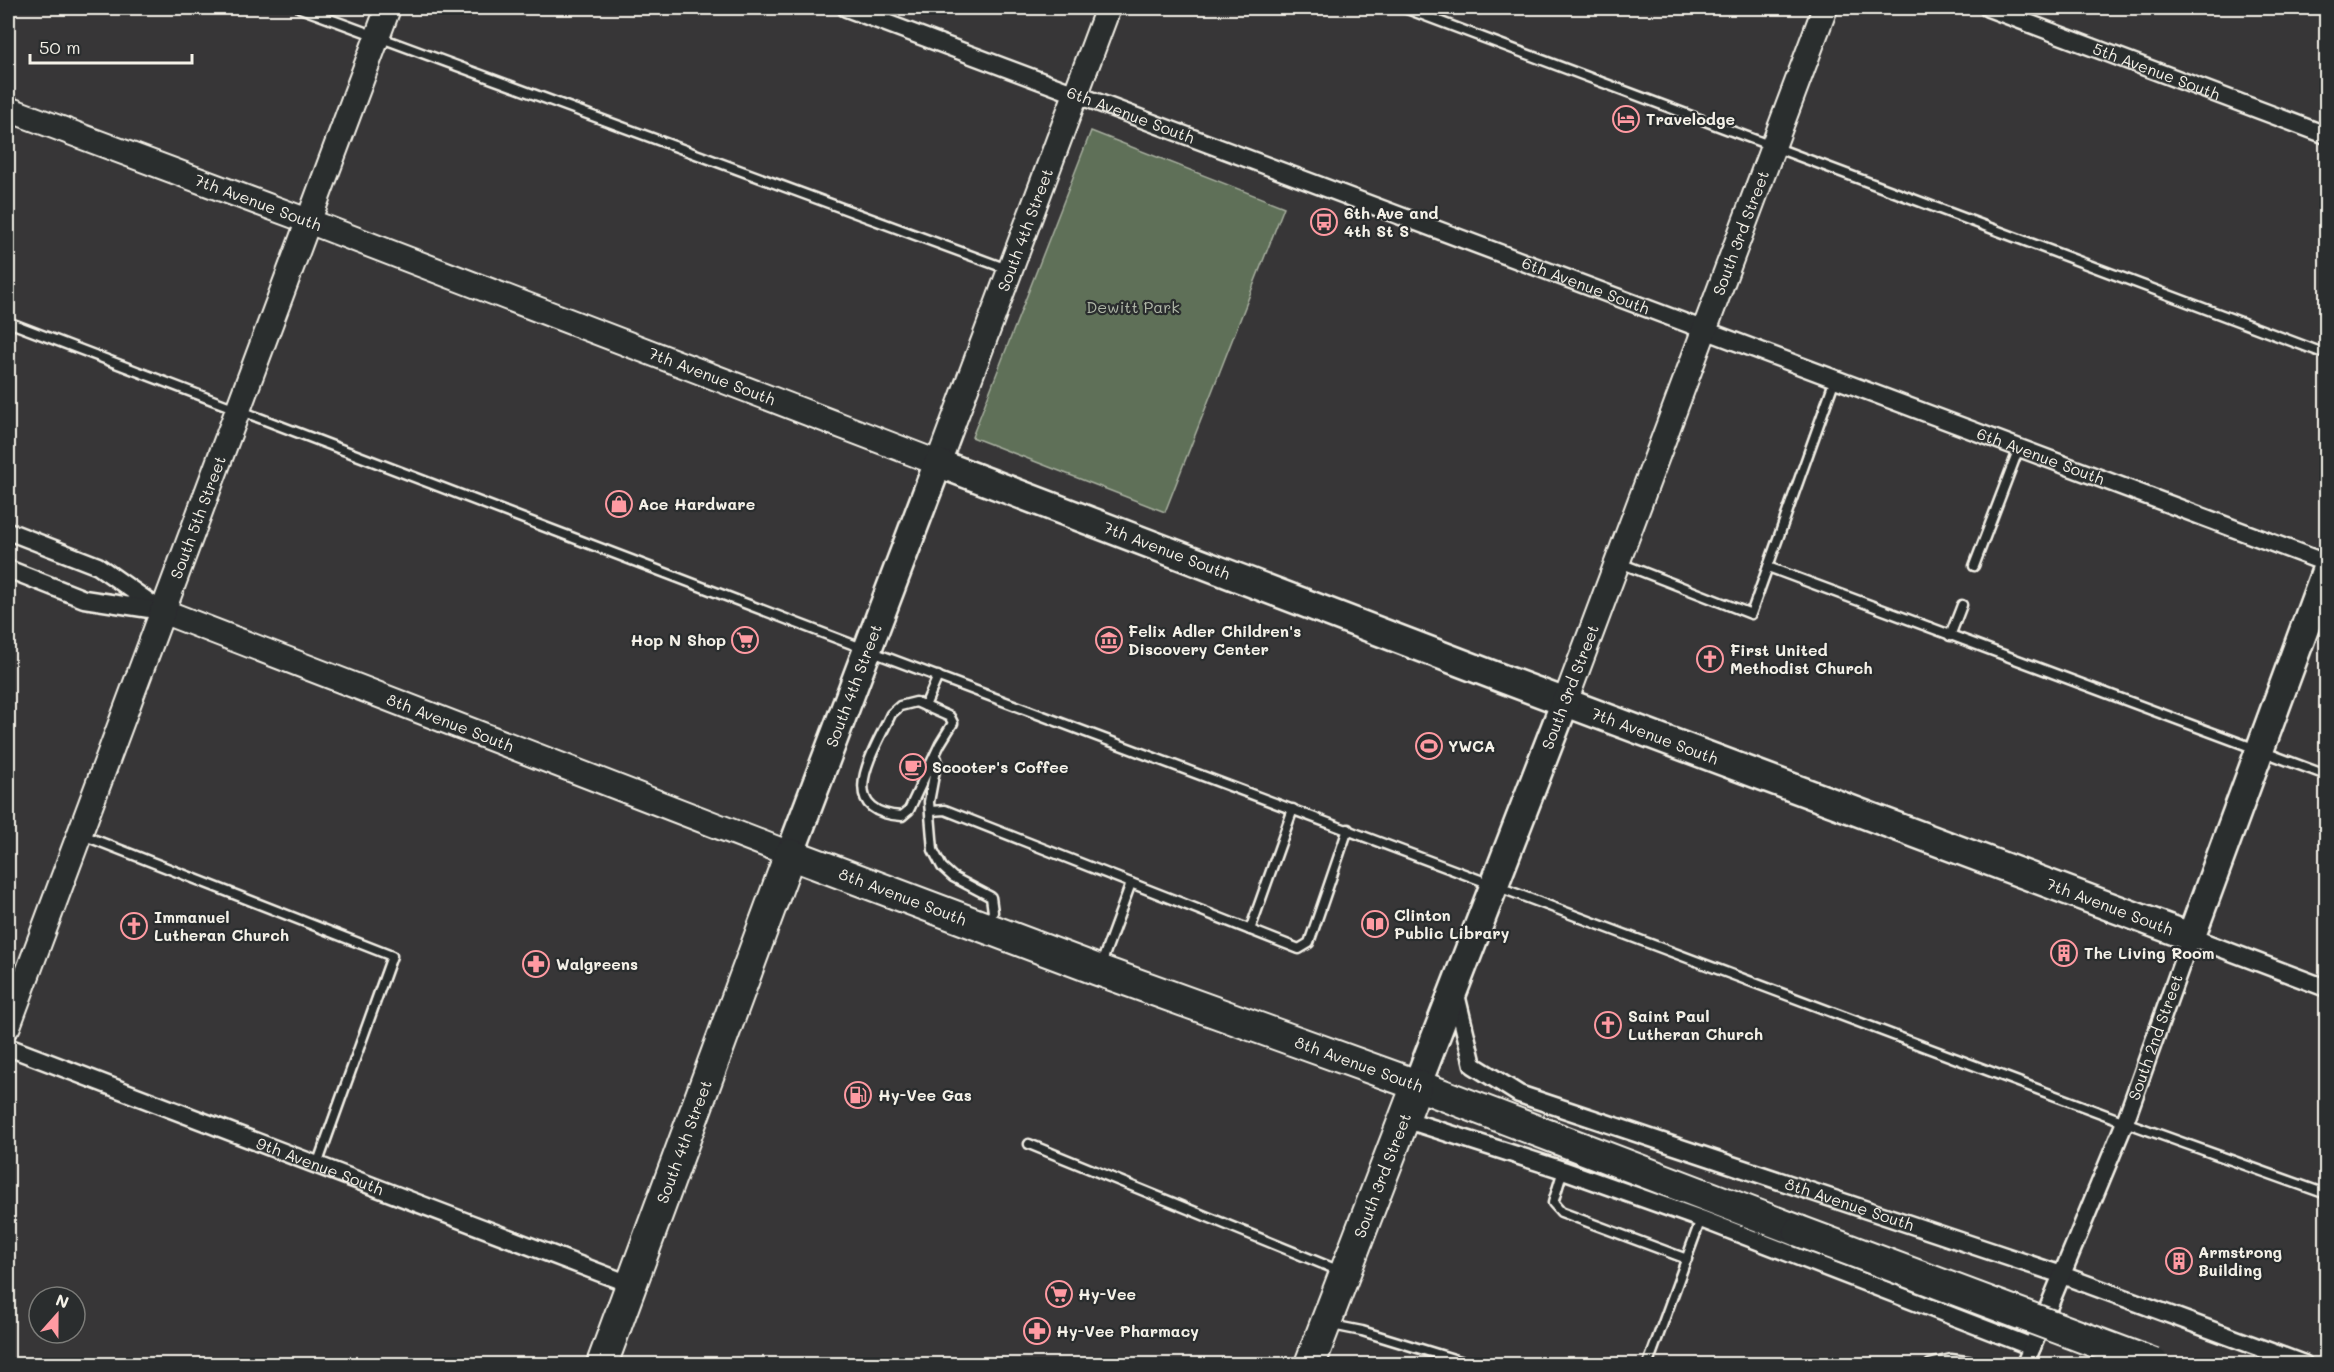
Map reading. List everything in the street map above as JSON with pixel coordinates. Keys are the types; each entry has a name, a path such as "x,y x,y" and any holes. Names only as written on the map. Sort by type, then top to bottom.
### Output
{"highway":[{"name":"8th Avenue South","path":"790,854 1098,970 1417,1085 2154,1365"},
{"name":"South 4th Street","path":"602,1365 790,854"},
{"name":"South 3rd Street","path":"1310,1365 1417,1085"}],"main road":[{"name":"South 4th Street","path":"790,854 938,463"},
{"name":"7th Avenue South","path":"938,463 2191,937"},
{"name":"South 2nd Street","path":"2191,937 2326,570"},
{"name":"South 3rd Street","path":"1417,1085 1565,702"}],"street":[{"name":"South 5th Street","path":"8,1026 388,8"},
{"name":"6th Avenue South","path":"846,8 2326,563"},
{"name":"South 4th Street","path":"938,463 1108,8"},
{"name":"South 3rd Street","path":"1565,702 1825,8"},
{"name":"5th Avenue South","path":"1988,8 2326,135"},
{"name":"7th Avenue South","path":"8,109 308,221 938,463"},
{"path":"8,531 98,566 162,611"},
{"name":"8th Avenue South","path":"8,568 84,599 162,611 790,854"},
{"name":"7th Avenue South","path":"2191,937 2326,988"},
{"name":"South 2nd Street","path":"2025,1365 2125,1122 2191,937"},
{"name":"8th Avenue South","path":"1455,987 1473,1065 1519,1094 2062,1275 2304,1365"},
{"name":"9th Avenue South","path":"8,1047 632,1285"},
{"path":"1404,1119 1563,1170 1701,1219 2032,1347"}],"lane":[{"path":"300,8 1010,270"},
{"path":"1404,8 2326,354"},
{"path":"8,322 938,676 2125,1122 2326,1194"},
{"path":"1617,562 1750,614 1835,379"},
{"path":"1974,566 2019,448"},
{"path":"1768,567 2326,775"},
{"path":"1950,636 1962,605"},
{"path":"925,706 938,676"},
{"path":"916,702 925,706 950,717 953,723 940,744 909,810 902,816 894,815 869,805 864,796 862,781 891,714 900,706 916,702"},
{"path":"940,744 929,802 933,850 942,867 953,878 991,897 993,912 985,928"},
{"path":"1250,930 1293,809"},
{"path":"931,811 945,810 1299,949 1309,943 1348,829"},
{"path":"79,834 393,956 317,1165"},
{"path":"1098,970 1131,883"},
{"path":"1029,1144 1345,1272"},
{"path":"1563,1170 1553,1203 1561,1212 1687,1259"},
{"path":"1648,1365 1701,1219"},
{"path":"1326,1323 1362,1331 1470,1365"},
{"path":"1930,1365 1951,1359 1990,1365"}],"green space":[{"name":"Dewitt Park","path":"1091,131 1284,207 1165,512 972,437"}],"place":[{"name":"Travelodge","path":"1626,119"},
{"name":"6th Ave and 4th St S","path":"1324,222"},
{"name":"Ace Hardware","path":"619,504"},
{"name":"Hop N Shop","path":"745,640"},
{"name":"Felix Adler Children's Discovery Center","path":"1109,640"},
{"name":"First United Methodist Church","path":"1710,659"},
{"name":"YWCA","path":"1429,746"},
{"name":"Scooter's Coffee","path":"913,767"},
{"name":"Clinton Public Library","path":"1375,924"},
{"name":"Immanuel Lutheran Church","path":"134,926"},
{"name":"The Living Room","path":"2064,953"},
{"name":"Walgreens","path":"536,964"},
{"name":"Saint Paul Lutheran Church","path":"1608,1025"},
{"name":"Hy-Vee Gas","path":"858,1095"},
{"name":"Armstrong Building","path":"2179,1261"},
{"name":"Hy-Vee","path":"1059,1294"},
{"name":"Hy-Vee Pharmacy","path":"1037,1331"}]}
